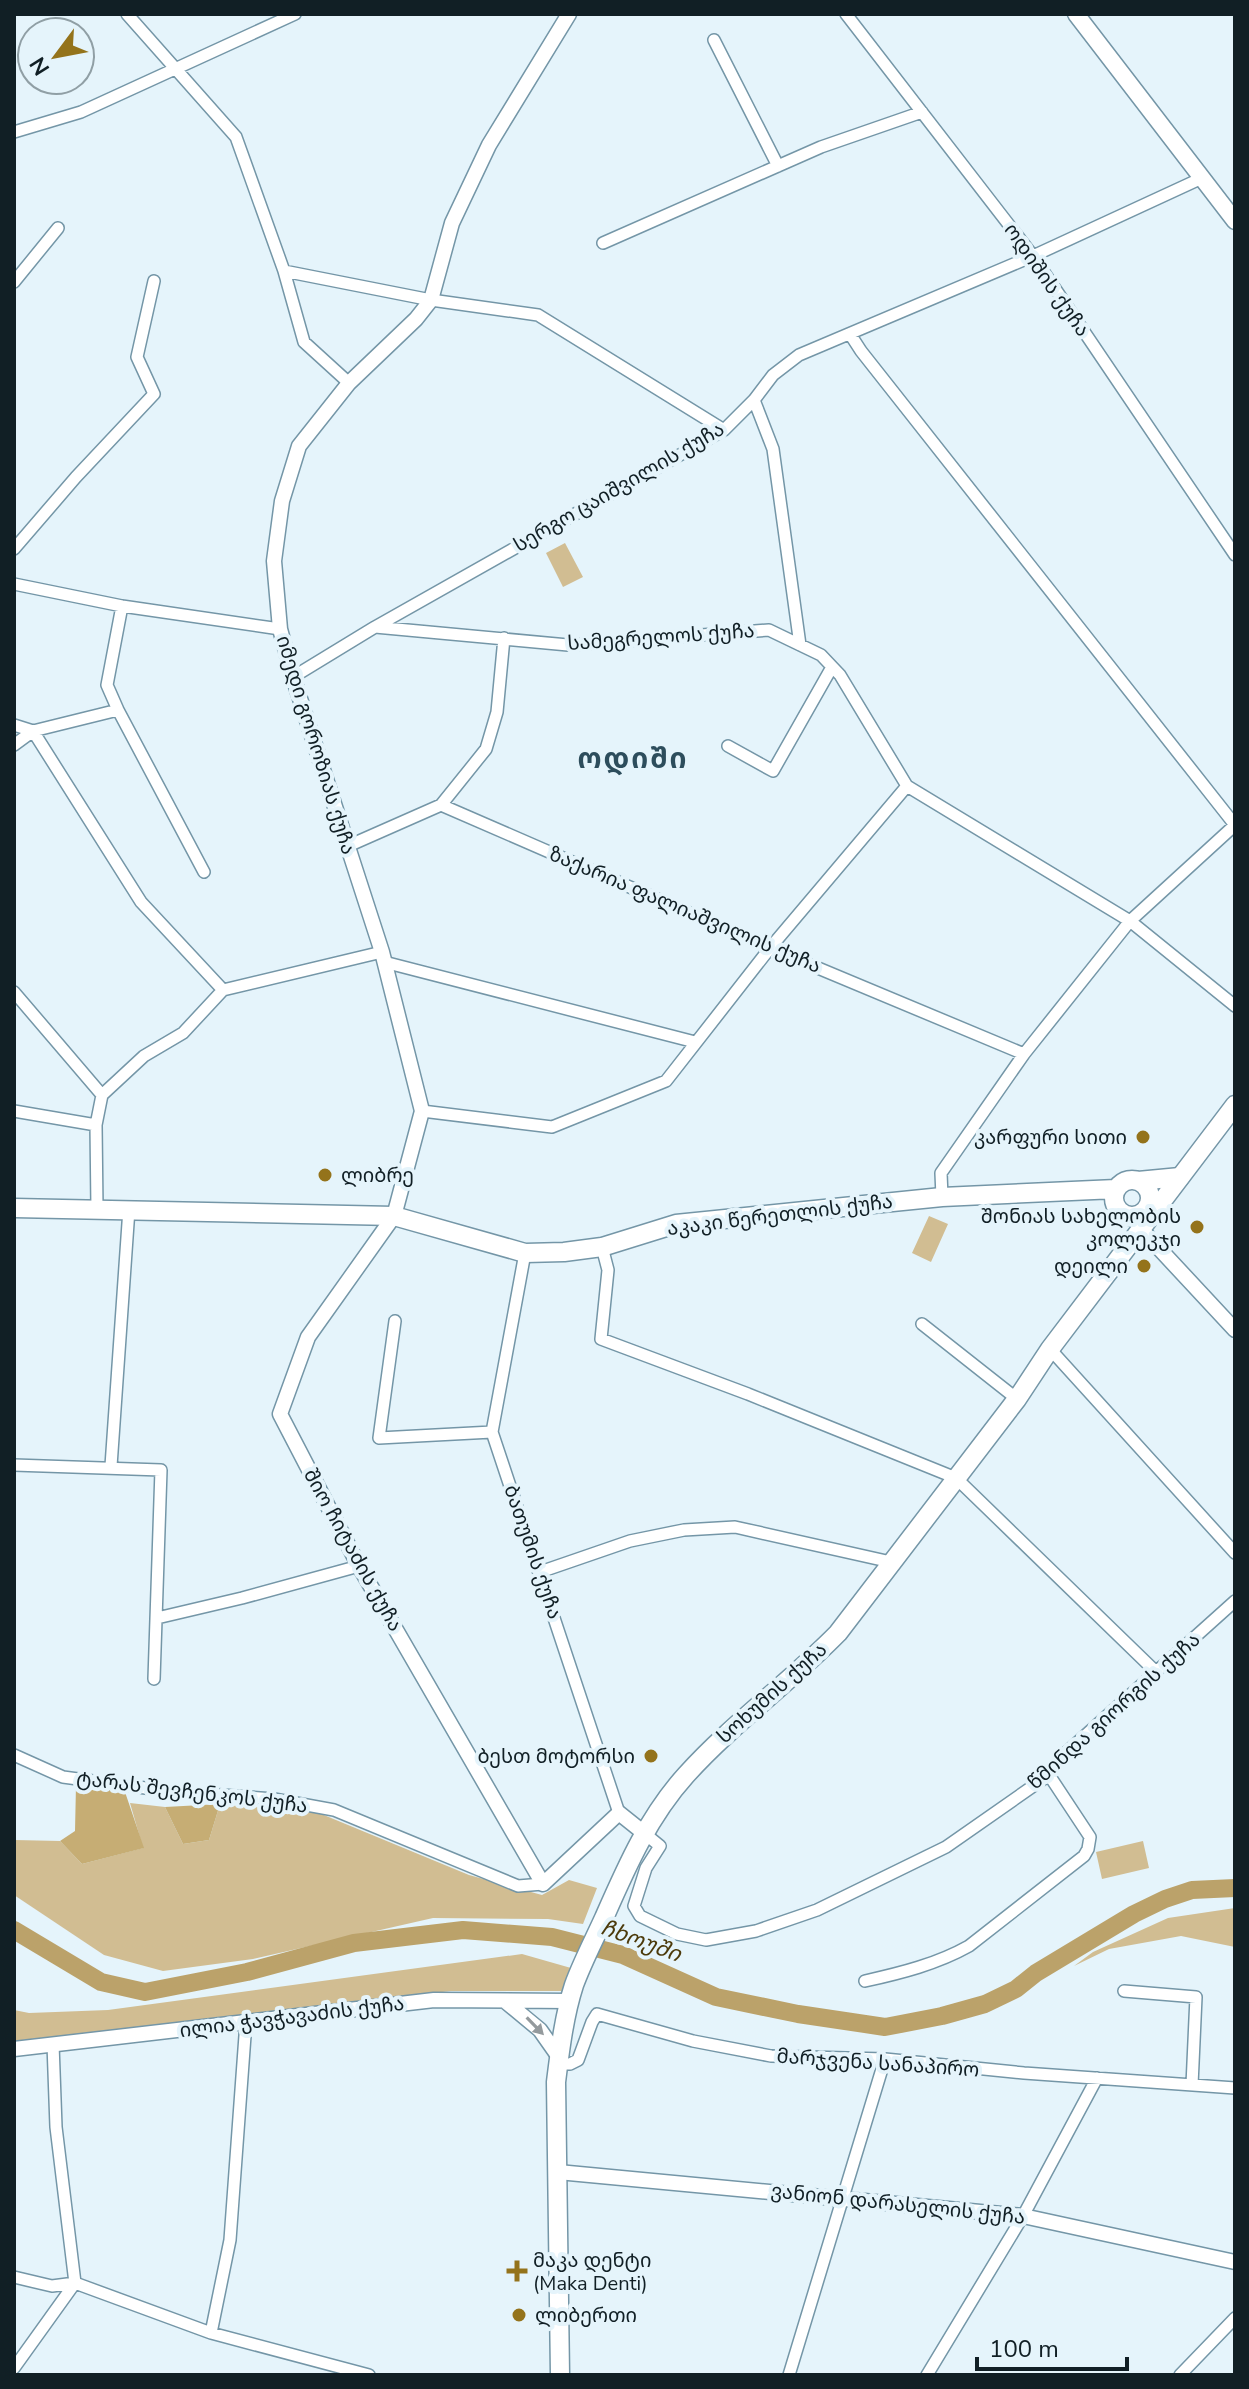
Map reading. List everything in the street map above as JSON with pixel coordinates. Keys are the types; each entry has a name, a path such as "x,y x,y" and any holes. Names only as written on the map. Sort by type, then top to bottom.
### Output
{"main road":[{"path":"1076,14 1235,221"},
{"name":"სოხუმის ქუჩა","path":"560,2375 556,2082 559,2060 572,1993 640,1841 667,1797 719,1740 810,1662 838,1633 1017,1399 1050,1349 1137,1235 1153,1205 1180,1177 1235,1105"},
{"path":"1137,1235 1121,1212 1114,1196 1116,1189 1122,1183 1180,1177"},
{"path":"1075,1190 1099,1198 1131,1216 1153,1205 1145,1184 1138,1181"},
{"name":"აკაკი წერეთლის ქუჩა","path":"14,1208 394,1216 525,1253 602,1247 676,1224 942,1197 1116,1189"},
{"path":"1099,1198 1137,1235"}],"street":[{"path":"127,14 236,137 284,271 304,342 349,383"},
{"path":"14,132 81,112 295,14"},
{"name":"იმედი გოროზიას ქუჩა","path":"394,1216 422,1111 383,957 280,629 274,561 282,501 299,446 349,383 416,319 431,300 452,223 489,145 569,14"},
{"name":"ოდიშის ქუჩა","path":"846,14 1033,256 1235,555"},
{"path":"714,40 778,166"},
{"path":"603,243 821,147 922,112"},
{"name":"სერგო ცაიშვილის ქუჩა","path":"293,677 375,627 724,430 754,400 773,375 799,355 1033,256 1202,178"},
{"path":"14,282 58,228"},
{"path":"284,271 431,300 538,315 724,430"},
{"path":"14,549 154,394 137,357 154,281"},
{"path":"850,334 1235,825 1130,921 1024,1054 941,1173 942,1197"},
{"path":"754,400 773,449 800,645"},
{"path":"14,584 122,606 280,629"},
{"path":"122,606 107,685 204,872"},
{"name":"სამეგრელოს ქუჩა","path":"375,627 568,645 769,630 821,655 840,675 907,786 1130,921 1235,1006"},
{"path":"348,846 441,805 486,749 497,712 504,638"},
{"path":"728,746 773,771 832,667"},
{"path":"14,745 33,731 118,710"},
{"path":"14,725 33,731 141,902 223,990"},
{"path":"422,1111 552,1127 666,1081 770,948 907,786"},
{"name":"ზაქარია ფალიაშვილის ქუჩა","path":"441,805 1024,1054"},
{"path":"97,1209 96,1125 102,1095 144,1056 183,1033 223,990 383,957 695,1042"},
{"path":"16,997 102,1095"},
{"path":"14,1111 96,1125"},
{"path":"111,1466 129,1209"},
{"name":"შიო ჩიტაძის ქუჩა","path":"394,1216 308,1337 280,1414 359,1566 543,1884"},
{"path":"1137,1235 1235,1330"},
{"path":"602,1247 608,1270 601,1339 956,1478 1155,1671"},
{"name":"ბათუმის ქუჩა","path":"525,1253 492,1432 619,1813"},
{"path":"395,1321 379,1438 492,1432"},
{"path":"922,1324 1017,1399"},
{"path":"1050,1349 1235,1553"},
{"path":"14,1465 161,1470 154,1679"},
{"path":"540,1572 630,1541 684,1530 735,1527 891,1562"},
{"path":"157,1618 359,1566"},
{"name":"წმინდა გიორგის ქუჩა","path":"640,1841 660,1846 646,1868 634,1906 640,1916 677,1934 706,1940 756,1931 817,1910 946,1847 1049,1775 1059,1759 1235,1601"},
{"name":"ტარას შევჩენკოს ქუჩა","path":"14,1755 63,1777 168,1791 274,1799 334,1810 518,1886 543,1884"},
{"path":"865,1981 903,1972 969,1946 1084,1856 1090,1837 1049,1775"},
{"path":"543,1884 619,1813 640,1841"},
{"path":"1124,1991 1196,1997 1192,2085"},
{"name":"ილია ჭავჭავაძის ქუჩა","path":"14,2049 434,2000 505,2001 572,1993"},
{"path":"505,2001 540,2030 559,2060"},
{"name":"მარჯვენა სანაპირო","path":"559,2060 570,2064 578,2060 597,2014 693,2041 771,2056 885,2059 1235,2088"},
{"path":"211,2333 230,2240 246,2022"},
{"path":"14,2368 75,2283 56,2127 53,2044"},
{"path":"789,2375 885,2059"},
{"path":"927,2375 1023,2216 1097,2078"},
{"name":"ვანიონ დარასელის ქუჩა","path":"558,2172 1023,2216 1235,2262"},
{"path":"14,2277 52,2286 75,2283 211,2333 369,2375"},
{"path":"1180,2375 1235,2318"}],"shaded area":[{"path":"565,543 583,577 563,587 546,553"},
{"path":"929,1216 948,1224 931,1262 912,1253"},
{"path":"76,1785 125,1792 144,1848 82,1864 60,1841 75,1831"},
{"path":"130,1803 165,1807 183,1844 209,1840 220,1804 319,1813 469,1875 542,1895 569,1880 597,1888 583,1924 548,1919 433,1918 253,1959 163,1971 104,1955 14,1895 14,1840 60,1841 82,1864 143,1848"},
{"path":"220,1804 209,1840 183,1844 165,1807"},
{"path":"1143,1841 1149,1868 1102,1879 1096,1852"},
{"path":"1235,1908 1235,1947 1181,1936 1109,1949 1074,1966 1093,1952 1168,1918"},
{"path":"522,1954 571,1968 563,1991 451,1991 14,2041 14,2010 29,2013 108,2010"}],"waterway":[{"name":"ჩხოუში","path":"14,1930 101,1982 145,1992 247,1972 354,1943 463,1930 552,1937 623,1955 716,1997 798,2014 885,2027 985,2004 1016,1989 1036,1973 1134,1914 1165,1899 1192,1890 1235,1888"}],"place":[{"name":"კარფური სითი","path":"1143,1137"},
{"name":"ლიბრე","path":"325,1175"},
{"name":"შონიას სახელობის კოლეკჯი","path":"1197,1227"},
{"name":"დეილი","path":"1144,1266"},
{"name":"ბესთ მოტორსი","path":"651,1756"},
{"name":"მაკა დენტი (Maka Denti)","path":"517,2271"},
{"name":"ლიბერთი","path":"519,2315"}],"district":[{"name":"ოდიში","path":"633,759"}]}
